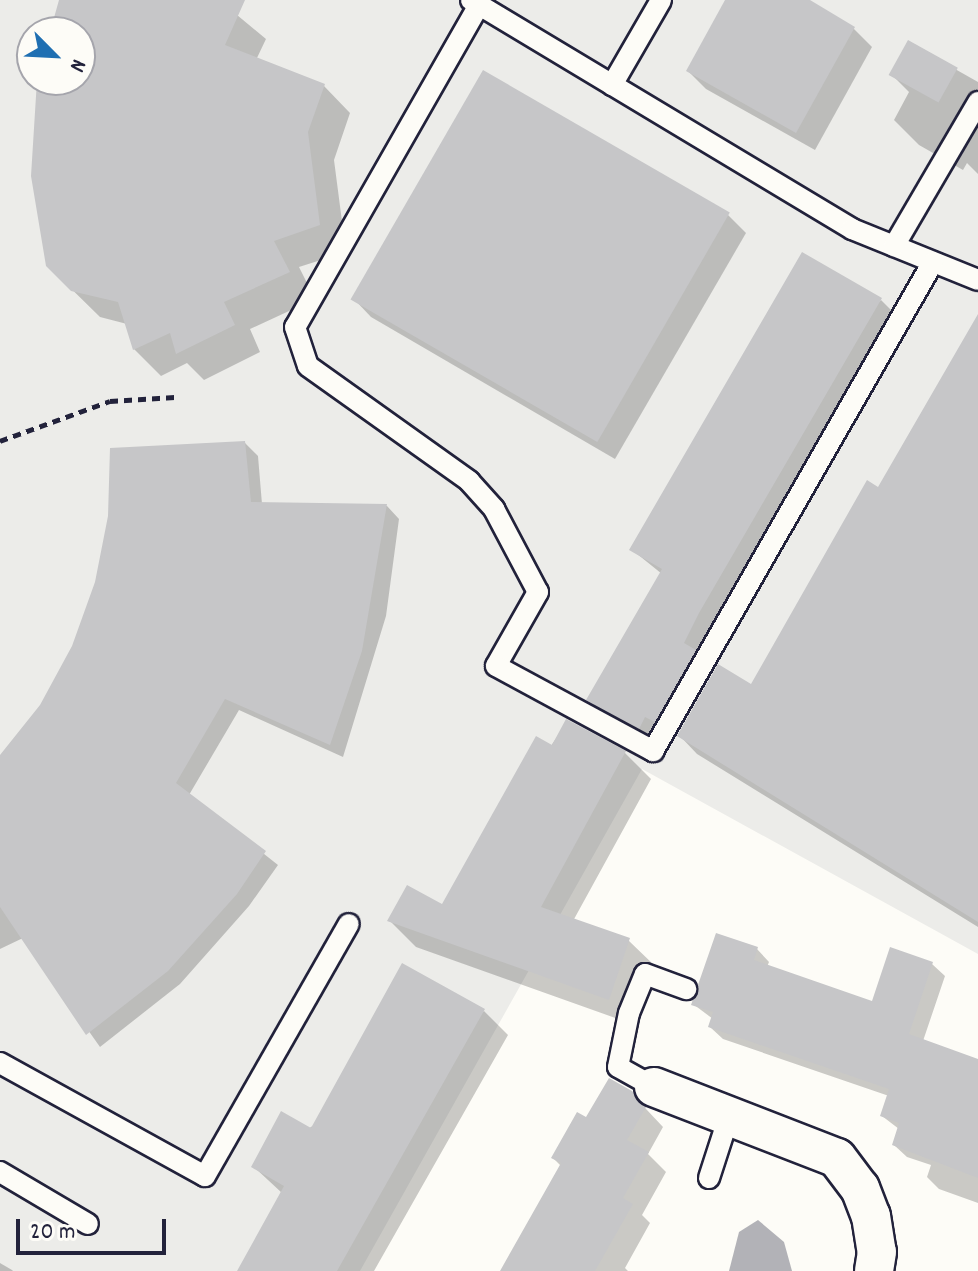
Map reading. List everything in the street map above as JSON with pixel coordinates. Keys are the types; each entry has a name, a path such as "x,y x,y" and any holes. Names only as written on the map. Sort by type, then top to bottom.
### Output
{"street":[{"path":"654,1087 728,1119 790,1136 837,1158 860,1188 871,1216 877,1252 874,1271"}],"lane":[{"path":"612,85 661,0"},
{"path":"933,262 653,751 496,666 538,592 494,509 469,481 308,366 295,327 475,2 852,229 978,280"},
{"path":"894,246 978,102"},
{"path":"0,1063 205,1176 349,924"},
{"path":"654,1087 618,1067 629,1013 645,974 686,989"},
{"path":"709,1178 728,1119"},
{"path":"0,1172 88,1224"}],"path":[{"path":"0,441 110,401 175,397"}],"shaded area":[{"path":"0,0 978,0 978,954 642,769 360,1271 0,1271"},
{"path":"758,1220 784,1242 792,1271 729,1271 739,1232"}],"building":[{"path":"59,0 245,0 225,45 325,84 308,132 320,225 274,241 290,272 224,302 235,325 176,354 170,333 133,350 118,302 71,291 46,266 31,176 36,96 96,96 96,16 54,16"},
{"path":"725,0 810,0 855,27 796,133 686,71"},
{"path":"908,40 958,68 938,103 889,75"},
{"path":"483,70 730,212 597,442 350,299"},
{"path":"802,252 882,298 699,613 684,643 696,650 655,722 645,717 639,729 586,700 662,569 629,550"},
{"path":"978,314 978,922 677,736 718,664 751,684 867,480 878,487"},
{"path":"245,441 251,502 387,504 362,651 330,745 225,699 176,783 266,851 237,894 168,971 86,1035 0,907 0,755 40,705 72,646 95,582 108,516 110,448"},
{"path":"566,719 626,751 541,907 630,938 609,1000 387,921 407,885 442,904 536,736 552,745"},
{"path":"716,933 758,947 754,960 872,1001 890,947 933,962 909,1034 978,1059 978,1178 892,1145 899,1123 880,1116 889,1089 708,1027 713,1012 691,1005"},
{"path":"402,963 485,1009 337,1271 237,1271 284,1186 251,1167 281,1111 311,1128"},
{"path":"609,1078 632,1091 646,1107 627,1140 649,1152 623,1198 633,1204 595,1271 500,1271 561,1163 551,1158 577,1112 586,1117"}]}
